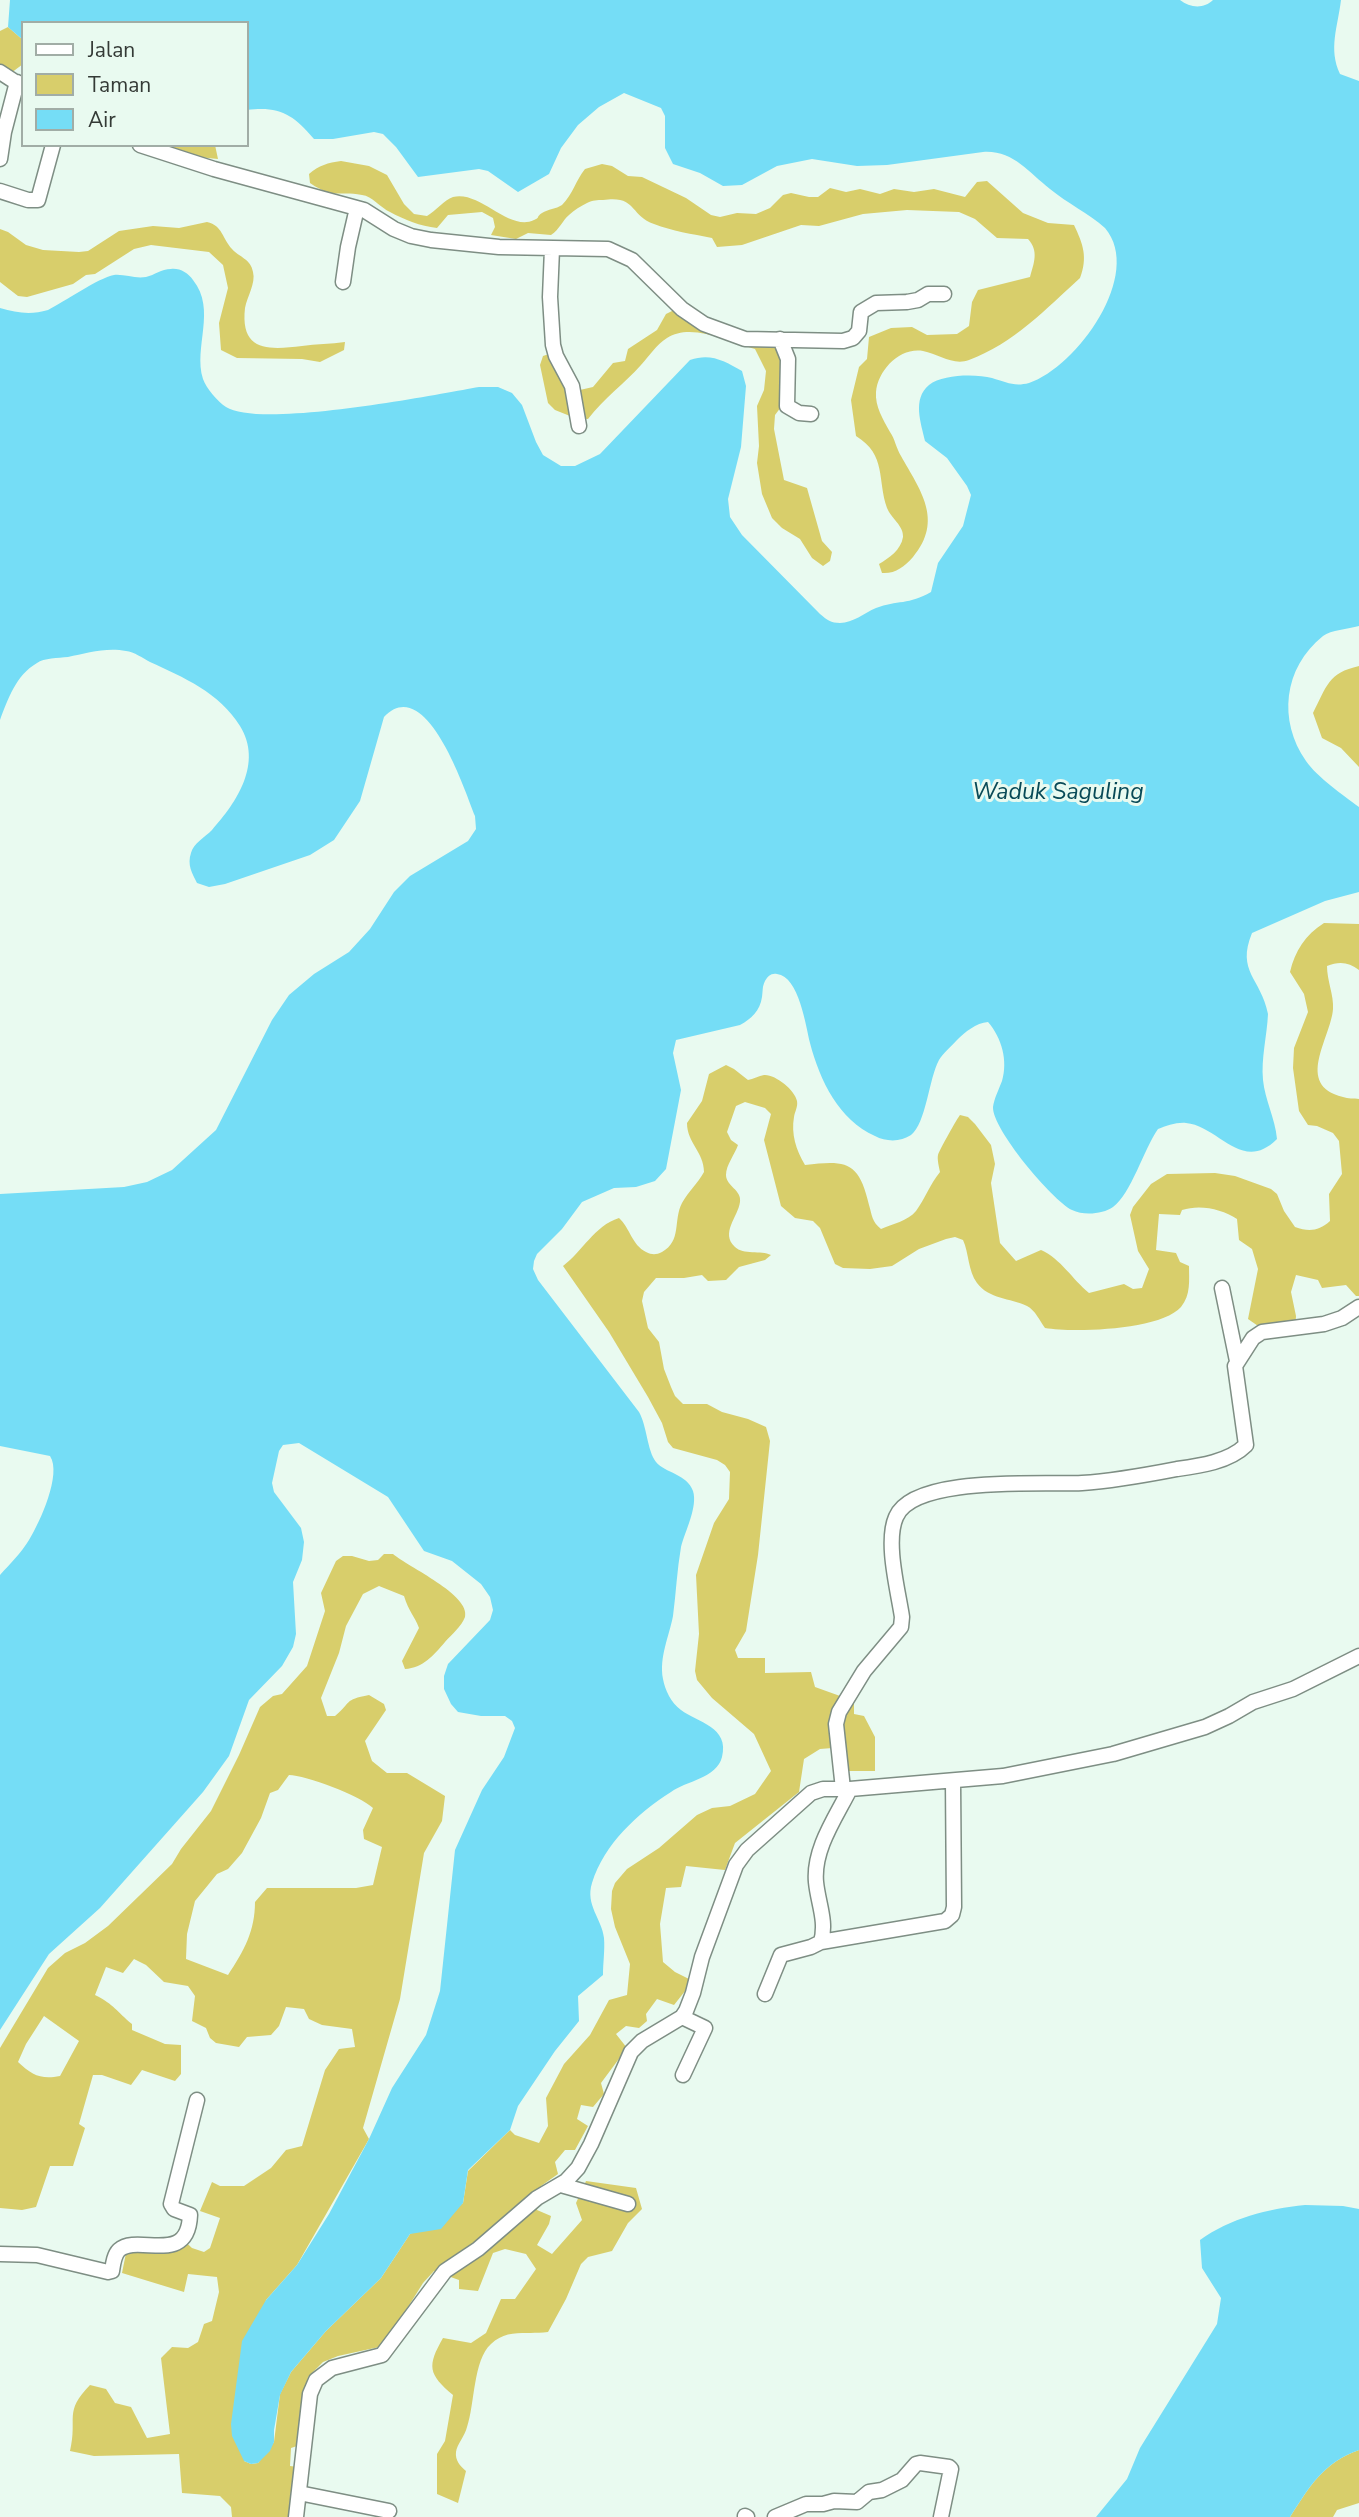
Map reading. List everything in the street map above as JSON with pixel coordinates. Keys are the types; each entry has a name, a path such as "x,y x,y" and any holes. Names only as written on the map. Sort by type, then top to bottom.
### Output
{"street":[{"path":"0,72 20,85 4,132 0,159"},
{"path":"0,191 38,200 51,147"},
{"path":"146,147 214,169 357,208 411,236 499,247 608,249 632,260 681,309 704,324 745,339 849,340 859,331 861,312 868,306 914,301 928,294 944,294"},
{"path":"343,282 357,208"},
{"path":"552,249 550,297 553,345 572,386 579,426"},
{"path":"780,339 789,359 787,406 799,414 811,414"},
{"path":"821,1942 824,1919 816,1882 818,1856 847,1789 836,1724 839,1712 863,1671 901,1627 892,1538 896,1515 902,1507 922,1495 942,1489 1006,1484 1085,1483 1140,1476 1219,1460 1242,1449 1247,1439 1236,1373 1237,1361 1222,1288"},
{"path":"1237,1361 1254,1338 1262,1332 1324,1324 1342,1318 1359,1307"},
{"path":"296,2517 310,2393 316,2380 332,2368 382,2355 444,2271 478,2249 537,2198 561,2185 578,2168 631,2052 642,2041 682,2017 693,1993 702,1957 736,1865 747,1850 811,1793 823,1789 1003,1776 1113,1754 1205,1727 1253,1702 1293,1689 1359,1656"},
{"path":"765,1994 781,1955 821,1942 945,1921 951,1915 954,1907 953,1781"},
{"path":"682,2017 705,2028 683,2074"},
{"path":"0,2254 37,2255 108,2272 112,2271 116,2253 123,2247 165,2245 181,2240 188,2230 190,2215 174,2209 171,2204 197,2100"},
{"path":"561,2185 628,2204"},
{"path":"775,2517 806,2504 857,2502 869,2492 882,2490 902,2480 920,2463 951,2469 941,2517"},
{"path":"299,2493 389,2511"}],"green space":[{"path":"8,27 21,38 21,66 11,73 0,66 0,31"},
{"path":"163,147 215,147 218,159 198,157"},
{"path":"341,161 369,166 387,175 404,204 414,214 427,216 450,198 463,196 524,222 534,220 544,212 562,205 585,169 602,164 612,166 628,176 642,177 686,198 711,215 720,217 737,213 756,214 770,208 783,195 791,193 818,197 830,188 846,192 860,189 880,194 894,189 914,192 934,189 965,197 977,182 987,181 1023,213 1048,223 1074,225 1082,245 1084,264 1080,278 1055,301 1015,335 985,353 957,362 929,352 914,351 899,356 886,368 876,392 878,408 921,493 928,518 922,543 913,557 899,569 882,573 879,564 897,550 903,533 887,508 873,451 856,436 851,400 859,367 867,359 869,337 891,328 912,327 927,335 957,334 969,326 972,302 978,290 1030,277 1035,253 1028,239 997,238 975,219 959,212 907,210 863,214 819,226 801,225 742,245 717,247 712,238 654,224 640,216 627,203 614,199 582,205 551,235 528,233 516,239 491,235 495,227 493,218 482,212 448,215 437,228 431,227 396,215 366,196 331,193 310,183 309,174 313,171"},
{"path":"207,222 219,229 232,249 252,268 254,276 245,308 245,322 247,333 252,340 259,345 278,348 345,342 344,350 320,362 302,359 237,358 221,350 219,323 228,288 223,265 209,252 151,245 134,249 95,274 86,275 73,284 27,297 18,296 0,282 0,229 26,245 43,250 79,252 88,251 119,231 153,226 179,228"},
{"path":"686,304 726,330 790,338 794,355 781,407 775,415 774,429 784,480 807,488 822,541 832,552 830,561 823,566 812,558 800,539 772,518 762,494 757,463 757,406 764,390 766,371 755,349 711,335 687,332 677,334 660,344 588,419 575,418 555,410 548,403 540,365 543,356 549,354 571,392 593,387 613,363 625,361 628,349 657,330 666,314"},
{"path":"1359,666 1359,767 1341,748 1322,738 1313,713 1330,682 1341,672"},
{"path":"1324,923 1359,924 1359,970 1344,963 1327,966 1333,1009 1318,1072 1320,1082 1328,1091 1345,1098 1359,1099 1359,1296 1346,1285 1322,1288 1318,1280 1296,1275 1291,1292 1296,1316 1295,1332 1261,1328 1248,1319 1258,1269 1252,1249 1239,1240 1237,1219 1211,1208 1189,1208 1182,1210 1180,1215 1159,1214 1156,1250 1176,1253 1180,1262 1189,1266 1188,1292 1181,1307 1171,1315 1137,1325 1096,1330 1045,1328 1027,1306 987,1292 977,1283 963,1240 955,1237 919,1249 892,1266 870,1269 843,1268 835,1264 820,1228 813,1221 795,1218 781,1206 764,1140 771,1114 765,1108 745,1102 736,1106 727,1132 731,1140 738,1145 726,1175 728,1182 739,1194 740,1202 729,1236 738,1249 771,1255 765,1260 739,1267 726,1280 708,1281 702,1275 656,1278 644,1292 642,1301 648,1328 659,1342 664,1369 675,1396 683,1404 707,1404 766,1427 770,1441 758,1555 746,1631 735,1650 738,1658 765,1658 765,1673 811,1672 815,1687 854,1701 854,1714 864,1716 875,1737 875,1771 849,1771 845,1747 820,1749 804,1759 799,1792 735,1843 725,1870 686,1866 681,1887 666,1888 660,1924 663,1962 693,1981 674,2005 657,1999 646,2014 647,2021 639,2028 626,2026 616,2034 627,2048 601,2083 604,2094 593,2107 581,2105 577,2119 588,2126 575,2150 565,2150 555,2162 558,2174 541,2186 537,2210 551,2216 537,2245 552,2254 582,2220 576,2203 586,2181 636,2188 642,2209 628,2223 612,2251 588,2257 581,2264 548,2332 504,2336 485,2351 478,2371 470,2417 456,2452 458,2463 466,2471 458,2503 437,2494 437,2454 445,2441 453,2395 435,2375 434,2356 443,2338 471,2343 486,2333 501,2299 515,2299 536,2269 526,2254 505,2249 493,2253 478,2291 459,2289 459,2280 434,2271 379,2347 323,2362 308,2377 297,2446 291,2448 290,2466 298,2467 291,2517 232,2517 231,2507 220,2496 182,2493 179,2454 94,2456 70,2451 74,2409 90,2385 106,2389 115,2403 131,2407 147,2438 170,2434 161,2358 172,2347 188,2348 198,2342 204,2324 212,2321 219,2292 217,2277 188,2274 184,2292 122,2273 126,2253 170,2242 176,2233 192,2248 204,2252 210,2248 220,2218 200,2211 212,2182 220,2186 244,2186 271,2168 286,2150 302,2146 325,2070 339,2049 355,2047 352,2029 322,2025 309,2019 304,2009 286,2007 279,2026 271,2035 247,2037 239,2047 216,2043 210,2038 206,2028 192,2021 195,1996 188,1986 164,1982 146,1965 134,1959 123,1973 106,1967 95,1995 132,2024 132,2030 165,2044 181,2045 181,2074 175,2081 142,2070 131,2085 102,2075 93,2075 79,2124 85,2128 73,2166 50,2166 36,2207 22,2210 0,2208 0,2048 48,1968 65,1953 85,1943 108,1926 172,1864 211,1811 260,1707 273,1696 282,1694 307,1666 325,1611 321,1593 336,1561 343,1556 378,1560 384,1554 393,1554 449,1591 464,1609 465,1617 432,1656 417,1666 405,1669 402,1661 419,1628 404,1596 379,1586 363,1594 346,1626 339,1653 321,1698 327,1716 335,1716 351,1700 369,1695 384,1704 386,1710 365,1741 372,1761 387,1773 407,1773 445,1796 442,1821 424,1853 400,1999 363,2128 369,2139 297,2265 266,2300 244,2461 258,2463 274,2442 280,2394 291,2372 326,2331 381,2278 410,2234 463,2203 468,2171 510,2130 515,2135 539,2143 548,2126 546,2098 564,2064 590,2035 609,2000 627,1995 630,1964 611,1909 615,1883 627,1869 659,1848 697,1815 712,1808 730,1806 755,1794 771,1771 754,1734 712,1698 697,1680 695,1671 699,1634 696,1575 714,1523 729,1499 730,1472 717,1460 673,1448 668,1442 662,1423 648,1397 609,1332 563,1266 603,1227 619,1218 637,1245 648,1253 660,1253 672,1242 682,1203 704,1172 687,1123 702,1101 709,1074 726,1065 748,1080 768,1075 789,1088 797,1101 793,1123 794,1136 805,1165 841,1164 855,1172 861,1179 873,1218 881,1229 904,1220 916,1211 940,1172 938,1155 949,1134 960,1115 968,1117 991,1145 995,1164 991,1183 1000,1243 1016,1261 1041,1250 1060,1264 1089,1293 1124,1284 1133,1289 1142,1288 1149,1269 1138,1251 1130,1215 1151,1184 1167,1174 1215,1173 1235,1176 1271,1189 1277,1194 1295,1227 1314,1230 1330,1221 1329,1194 1342,1174 1339,1141 1333,1133 1308,1125 1299,1111 1293,1068 1294,1048 1308,1012 1304,994 1290,972 1302,944","holes":["289,1775 332,1787 373,1808 363,1830 364,1839 382,1847 373,1885 356,1888 267,1888 255,1902 253,1922 247,1940 228,1975 186,1959 187,1934 195,1901 217,1874 228,1869 242,1853 261,1818 270,1793 278,1790","44,2016 79,2041 60,2076 37,2075 18,2062"]},
{"path":"1359,2450 1359,2503 1337,2510 1333,2517 1290,2517 1318,2477 1336,2462"}],"water":[{"name":"Waduk Saguling","path":"10,0 1180,0 1197,6 1213,0 1341,0 1335,37 1336,65 1340,74 1359,81 1359,626 1326,634 1310,649 1293,679 1289,712 1291,729 1306,761 1323,779 1359,807 1359,892 1325,901 1252,933 1248,946 1248,966 1268,1014 1263,1080 1277,1139 1253,1152 1242,1150 1198,1126 1186,1123 1158,1129 1120,1201 1104,1211 1082,1213 1063,1204 1038,1179 1012,1147 995,1117 993,1107 1004,1073 1004,1058 997,1035 988,1022 967,1031 943,1055 936,1068 916,1129 903,1139 893,1140 879,1138 862,1129 841,1110 833,1098 814,1057 796,992 785,977 771,974 767,978 757,1010 740,1025 676,1040 673,1053 681,1090 666,1169 655,1181 636,1187 614,1188 582,1202 562,1229 537,1254 533,1269 538,1280 639,1412 656,1462 681,1477 693,1491 694,1504 681,1547 673,1616 663,1655 662,1671 665,1688 677,1707 717,1732 723,1747 722,1757 714,1770 677,1788 646,1810 624,1831 605,1855 590,1891 604,1938 603,1975 578,1996 579,2021 518,2106 510,2130 468,2170 463,2203 441,2229 410,2234 381,2278 326,2331 291,2372 280,2395 274,2442 270,2451 258,2463 251,2464 244,2461 232,2436 231,2424 242,2341 266,2300 297,2265 329,2214 369,2139 392,2088 426,2035 440,1991 455,1850 482,1790 504,1757 515,1728 512,1721 505,1716 458,1712 444,1689 448,1664 490,1620 493,1610 490,1597 481,1584 452,1561 424,1551 388,1497 299,1443 283,1445 279,1451 272,1483 274,1492 301,1528 304,1542 302,1560 293,1582 296,1634 293,1647 282,1666 249,1700 229,1756 203,1792 100,1908 49,1954 0,2030 0,1575 34,1532 52,1486 53,1464 50,1456 0,1446 0,1194 124,1187 147,1182 172,1170 216,1130 272,1020 289,995 314,974 349,952 370,929 394,892 410,876 468,841 476,829 475,816 441,740 428,722 414,710 400,707 384,717 360,801 334,840 310,855 209,887 197,883 190,865 191,853 238,795 248,768 249,754 240,726 232,714 211,695 188,680 135,654 104,650 37,663 18,681 0,720 0,308 24,313 42,312 107,277 146,277 164,270 178,269 189,275 200,292 204,316 201,354 203,379 219,402 226,407 245,413 309,412 388,403 479,387 498,387 512,393 522,405 543,455 561,466 575,466 600,454 690,360 704,357 723,361 742,371 746,386 741,447 728,499 730,517 742,535 820,614 829,621 845,623 876,608 916,599 931,592 938,563 963,526 971,495 947,458 925,441 919,412 924,391 935,381 951,377 985,377 1019,384 1029,383 1048,374 1067,358 1100,317 1111,293 1116,269 1115,247 1105,228 1057,194 1020,163 994,152 887,165 857,166 812,159 777,166 742,185 723,186 700,173 673,164 665,148 665,116 661,108 624,93 599,107 578,125 561,148 549,174 518,192 488,171 479,169 418,177 383,134 374,132 333,139 314,139 299,123 285,114 268,109 248,110 248,21 21,21 21,38 8,27"},
{"path":"1305,2205 1359,2209 1359,2450 1336,2462 1318,2477 1290,2517 1096,2517 1127,2479 1140,2448 1217,2324 1221,2298 1202,2268 1200,2240 1224,2226 1250,2216"}]}
